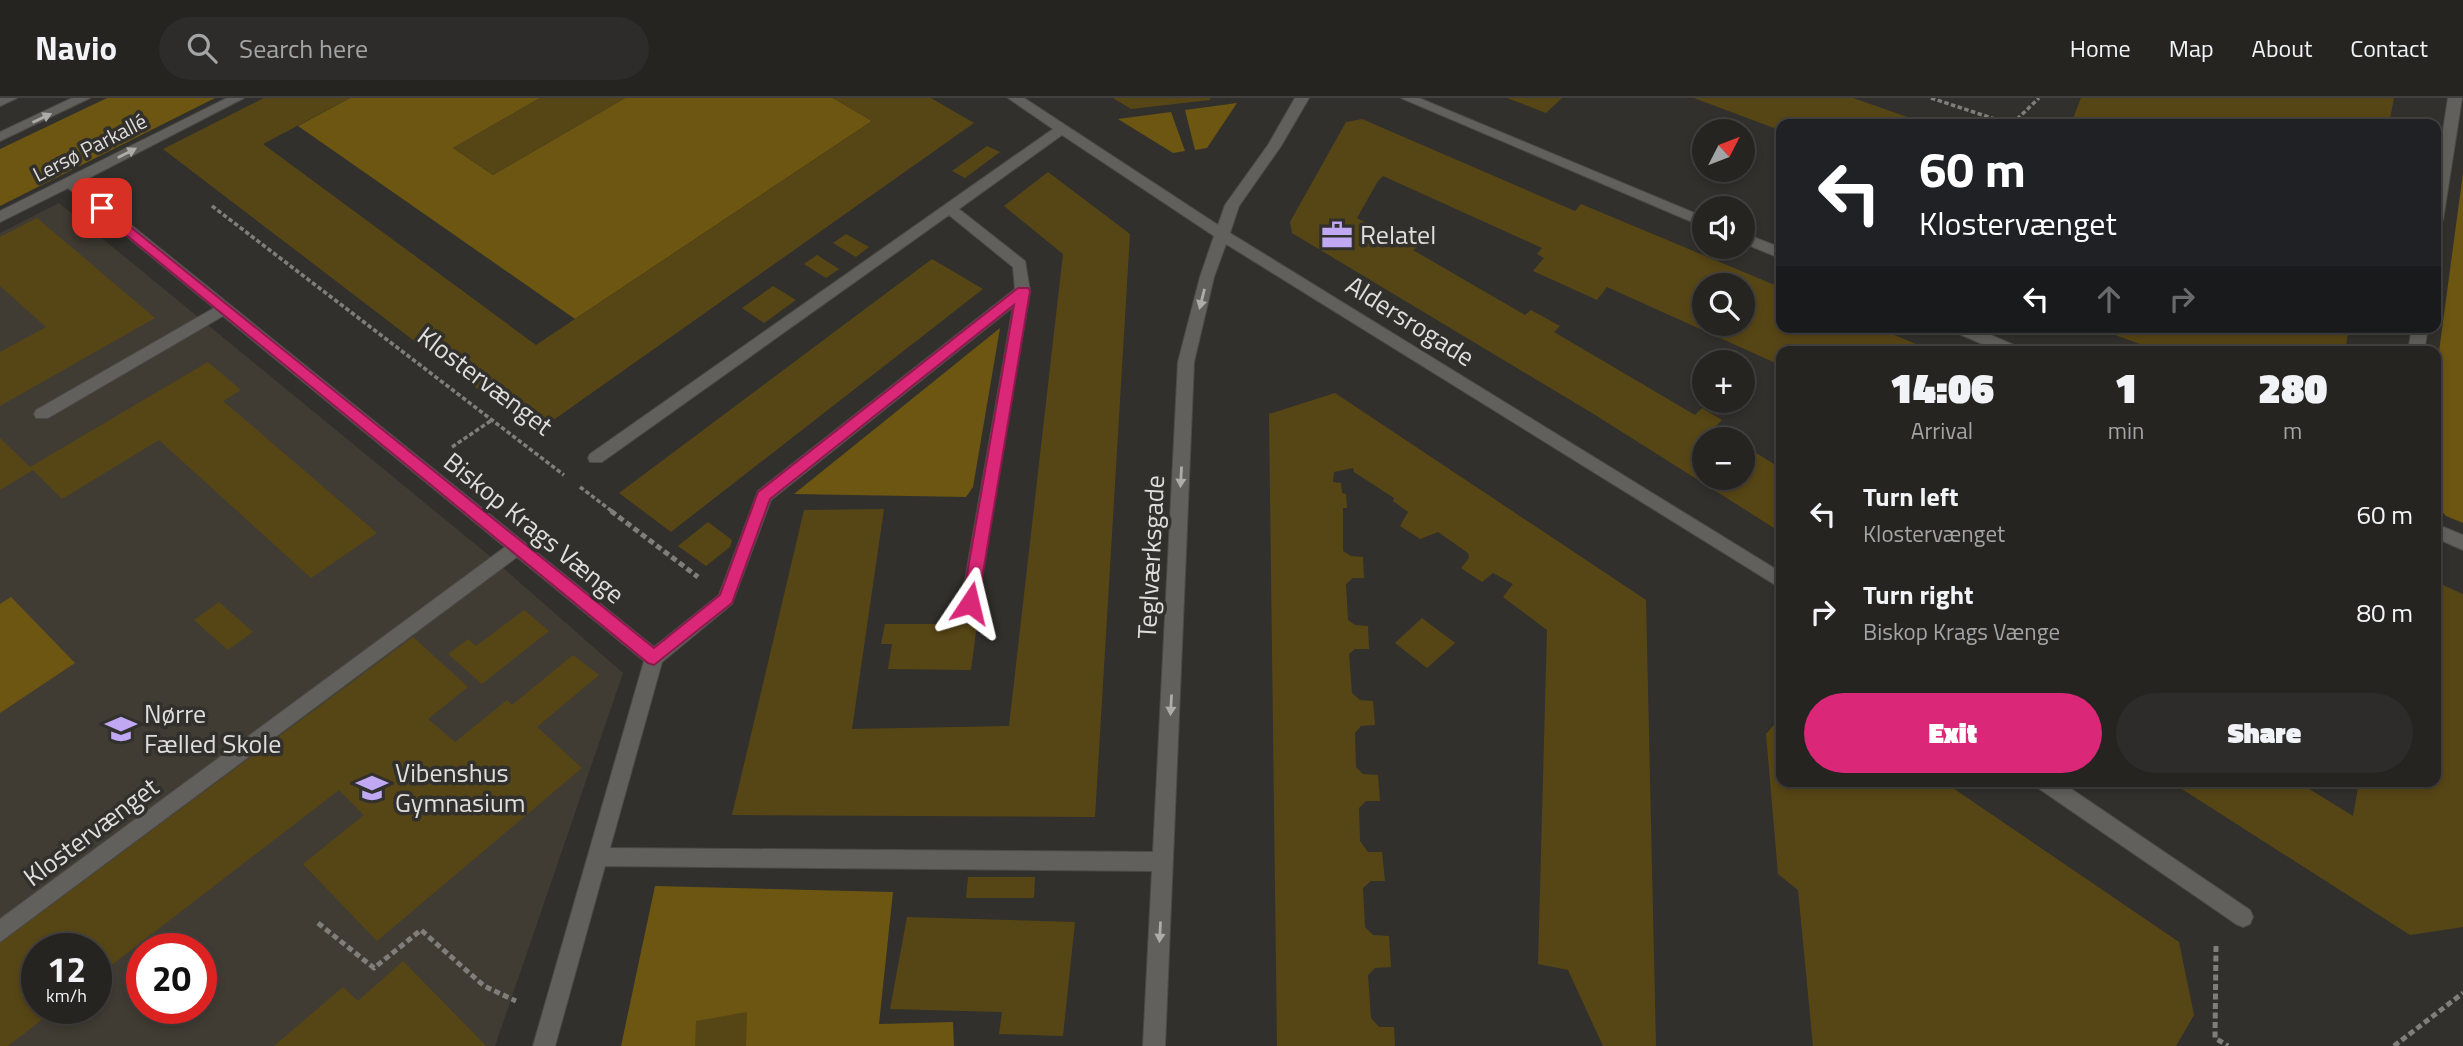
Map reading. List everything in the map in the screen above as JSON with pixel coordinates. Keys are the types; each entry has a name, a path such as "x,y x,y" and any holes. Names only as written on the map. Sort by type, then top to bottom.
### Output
{"street":[{"path":"0,103 10,98"},
{"name":"Lersø Parkallé","path":"0,137 83,98"},
{"name":"Lersø Parkallé","path":"0,217 237,98"},
{"name":"Aldersrogade","path":"1015,98 1221,234 1776,578"},
{"name":"Teglværksgade","path":"1154,1046 1186,362 1221,234 1232,205 1302,98"},
{"path":"1408,98 1692,217"},
{"path":"2441,188 2455,98"},
{"path":"596,457 1063,128"},
{"name":"Biskop Krags Vænge","path":"69,182 654,658"},
{"path":"950,209 1020,265 1023,291 970,603"},
{"path":"1755,243 1776,252"},
{"path":"544,1046 654,658 726,599 764,496 1023,291"},
{"path":"42,414 223,309"},
{"path":"1971,333 2002,346"},
{"path":"2441,533 2463,543"},
{"name":"Klostervænget","path":"0,932 516,548"},
{"path":"2052,787 2243,917"},
{"path":"598,857 1164,862"}],"path":[{"path":"1931,98 1996,119"},
{"path":"2016,119 2039,98"},
{"name":"Klostervænget","path":"212,206 726,599"},
{"path":"420,470 492,420"},
{"path":"317,923 374,968 421,930 484,986 552,1019"},
{"path":"2217,942 2216,1038 2228,1046"},
{"path":"2394,1046 2463,993"}],"shaded area":[{"path":"107,98 215,98 0,206 0,149"},
{"path":"350,98 540,98 453,148 493,175 625,98 833,98 872,121 575,319 298,126"},
{"path":"1237,103 1207,148 1195,150 1185,110"},
{"path":"1171,112 1185,151 1173,153 1118,119"},
{"path":"2463,173 2463,523 2446,516 2441,510 2440,346"},
{"path":"59,203 486,553 623,673 495,1046 0,1046 0,233"},
{"path":"1000,328 973,487 966,497 794,494"},
{"path":"11,597 75,663 0,713 0,604"},
{"path":"655,886 893,892 879,1024 953,1022 954,1046 621,1046"}],"building":[{"path":"264,98 350,98 263,144 536,345 872,121 833,98 931,98 974,123 535,433 163,149"},
{"path":"540,98 625,98 493,175 453,148"},
{"path":"1113,98 1210,98 1210,100 1131,109"},
{"path":"1507,98 1562,98 1546,113"},
{"path":"1694,98 1853,98 1913,119 1776,119 1776,129"},
{"path":"2081,98 2394,98 2390,119 2073,119"},
{"path":"1362,119 1575,211 1581,204 1692,250 1692,259 1713,259 1746,273 1692,273 1692,325 1607,287 1597,300 1533,271 1544,258 1537,254 1542,248 1383,176 1357,218 1387,235 1394,229 1420,245 1413,250 1525,315 1531,310 1560,326 1554,332 1695,415 1710,413 1722,420 1715,427 1692,427 1692,476 1292,233 1290,222 1346,122"},
{"path":"987,146 1000,152 965,178 952,171"},
{"path":"1048,172 1130,234 1095,817 732,815 804,510 884,509 852,729 1009,726 1063,254 1004,206"},
{"path":"37,218 155,318 0,406 0,352 46,327 0,286 0,237"},
{"path":"846,234 869,247 856,257 833,243"},
{"path":"817,255 839,269 826,278 804,264"},
{"path":"932,259 983,289 671,532 619,493"},
{"path":"1755,277 1776,285 1776,333 1889,333 1921,346 1776,346 1776,363 1755,354 1755,350 1747,350 1716,336 1755,336"},
{"path":"773,286 796,300 764,323 742,308"},
{"path":"2110,333 2348,333 2346,346 2145,346"},
{"path":"208,362 241,390 223,401 377,533 311,578 159,440 62,499 33,470 0,490 0,438 30,467"},
{"path":"1335,393 1646,600 1656,1046 1603,1046 1568,970 1538,964 1547,630 1503,597 1513,584 1493,573 1482,582 1461,568 1469,558 1468,553 1438,532 1420,539 1400,526 1408,512 1393,501 1394,498 1354,472 1353,468 1334,472 1333,482 1341,483 1342,493 1346,494 1347,508 1343,508 1343,551 1351,556 1363,557 1364,578 1353,578 1346,584 1348,620 1355,625 1368,626 1369,649 1355,649 1349,654 1352,693 1360,700 1373,701 1375,725 1361,726 1355,733 1356,767 1363,774 1378,775 1380,801 1366,801 1359,808 1360,841 1368,852 1382,852 1385,881 1371,881 1363,888 1365,927 1373,935 1389,936 1391,967 1375,968 1368,975 1371,1018 1379,1027 1394,1027 1395,1046 1277,1046 1269,414"},
{"path":"1755,452 1776,465 1776,529 1714,490 1755,490"},
{"path":"708,522 732,540 730,547 706,566 678,546"},
{"path":"2441,584 2463,594 2463,927 2410,935 2179,787 2306,787 2353,816 2358,787 2441,787"},
{"path":"219,602 253,632 228,650 194,620"},
{"path":"524,610 549,631 482,684 448,654 468,639 476,646"},
{"path":"1422,618 1455,643 1427,668 1395,643"},
{"path":"885,624 977,624 971,670 888,669 892,644 881,644"},
{"path":"413,637 468,687 428,719 455,742 507,700 512,705 573,655 599,675 537,727 582,768 377,941 303,864 364,815 339,790 153,933 126,933 126,954 112,965 112,933 21,933 21,1024 36,1024 8,1046 0,1046 0,943"},
{"path":"1776,723 1776,787 1951,787 2179,942 2194,1015 2176,1046 1813,1046 1798,890 1778,874 1766,734"},
{"path":"968,877 1035,877 1034,898 966,898"},
{"path":"907,917 1075,922 1063,1036 999,1034 1002,1012 890,1009"},
{"path":"403,961 486,1046 274,1046 343,987 358,1001"},
{"path":"747,1012 746,1046 695,1046 696,1021"}],"place":[{"name":"Relatel","path":"1337,235"},
{"name":"Nørre Fælled Skole","path":"121,729"},
{"name":"Vibenshus Gymnasium","path":"372,788"}],"route":[{"path":"102,208 498,534 654,658 687,634 726,599 764,496 1023,291 970,603"}]}
